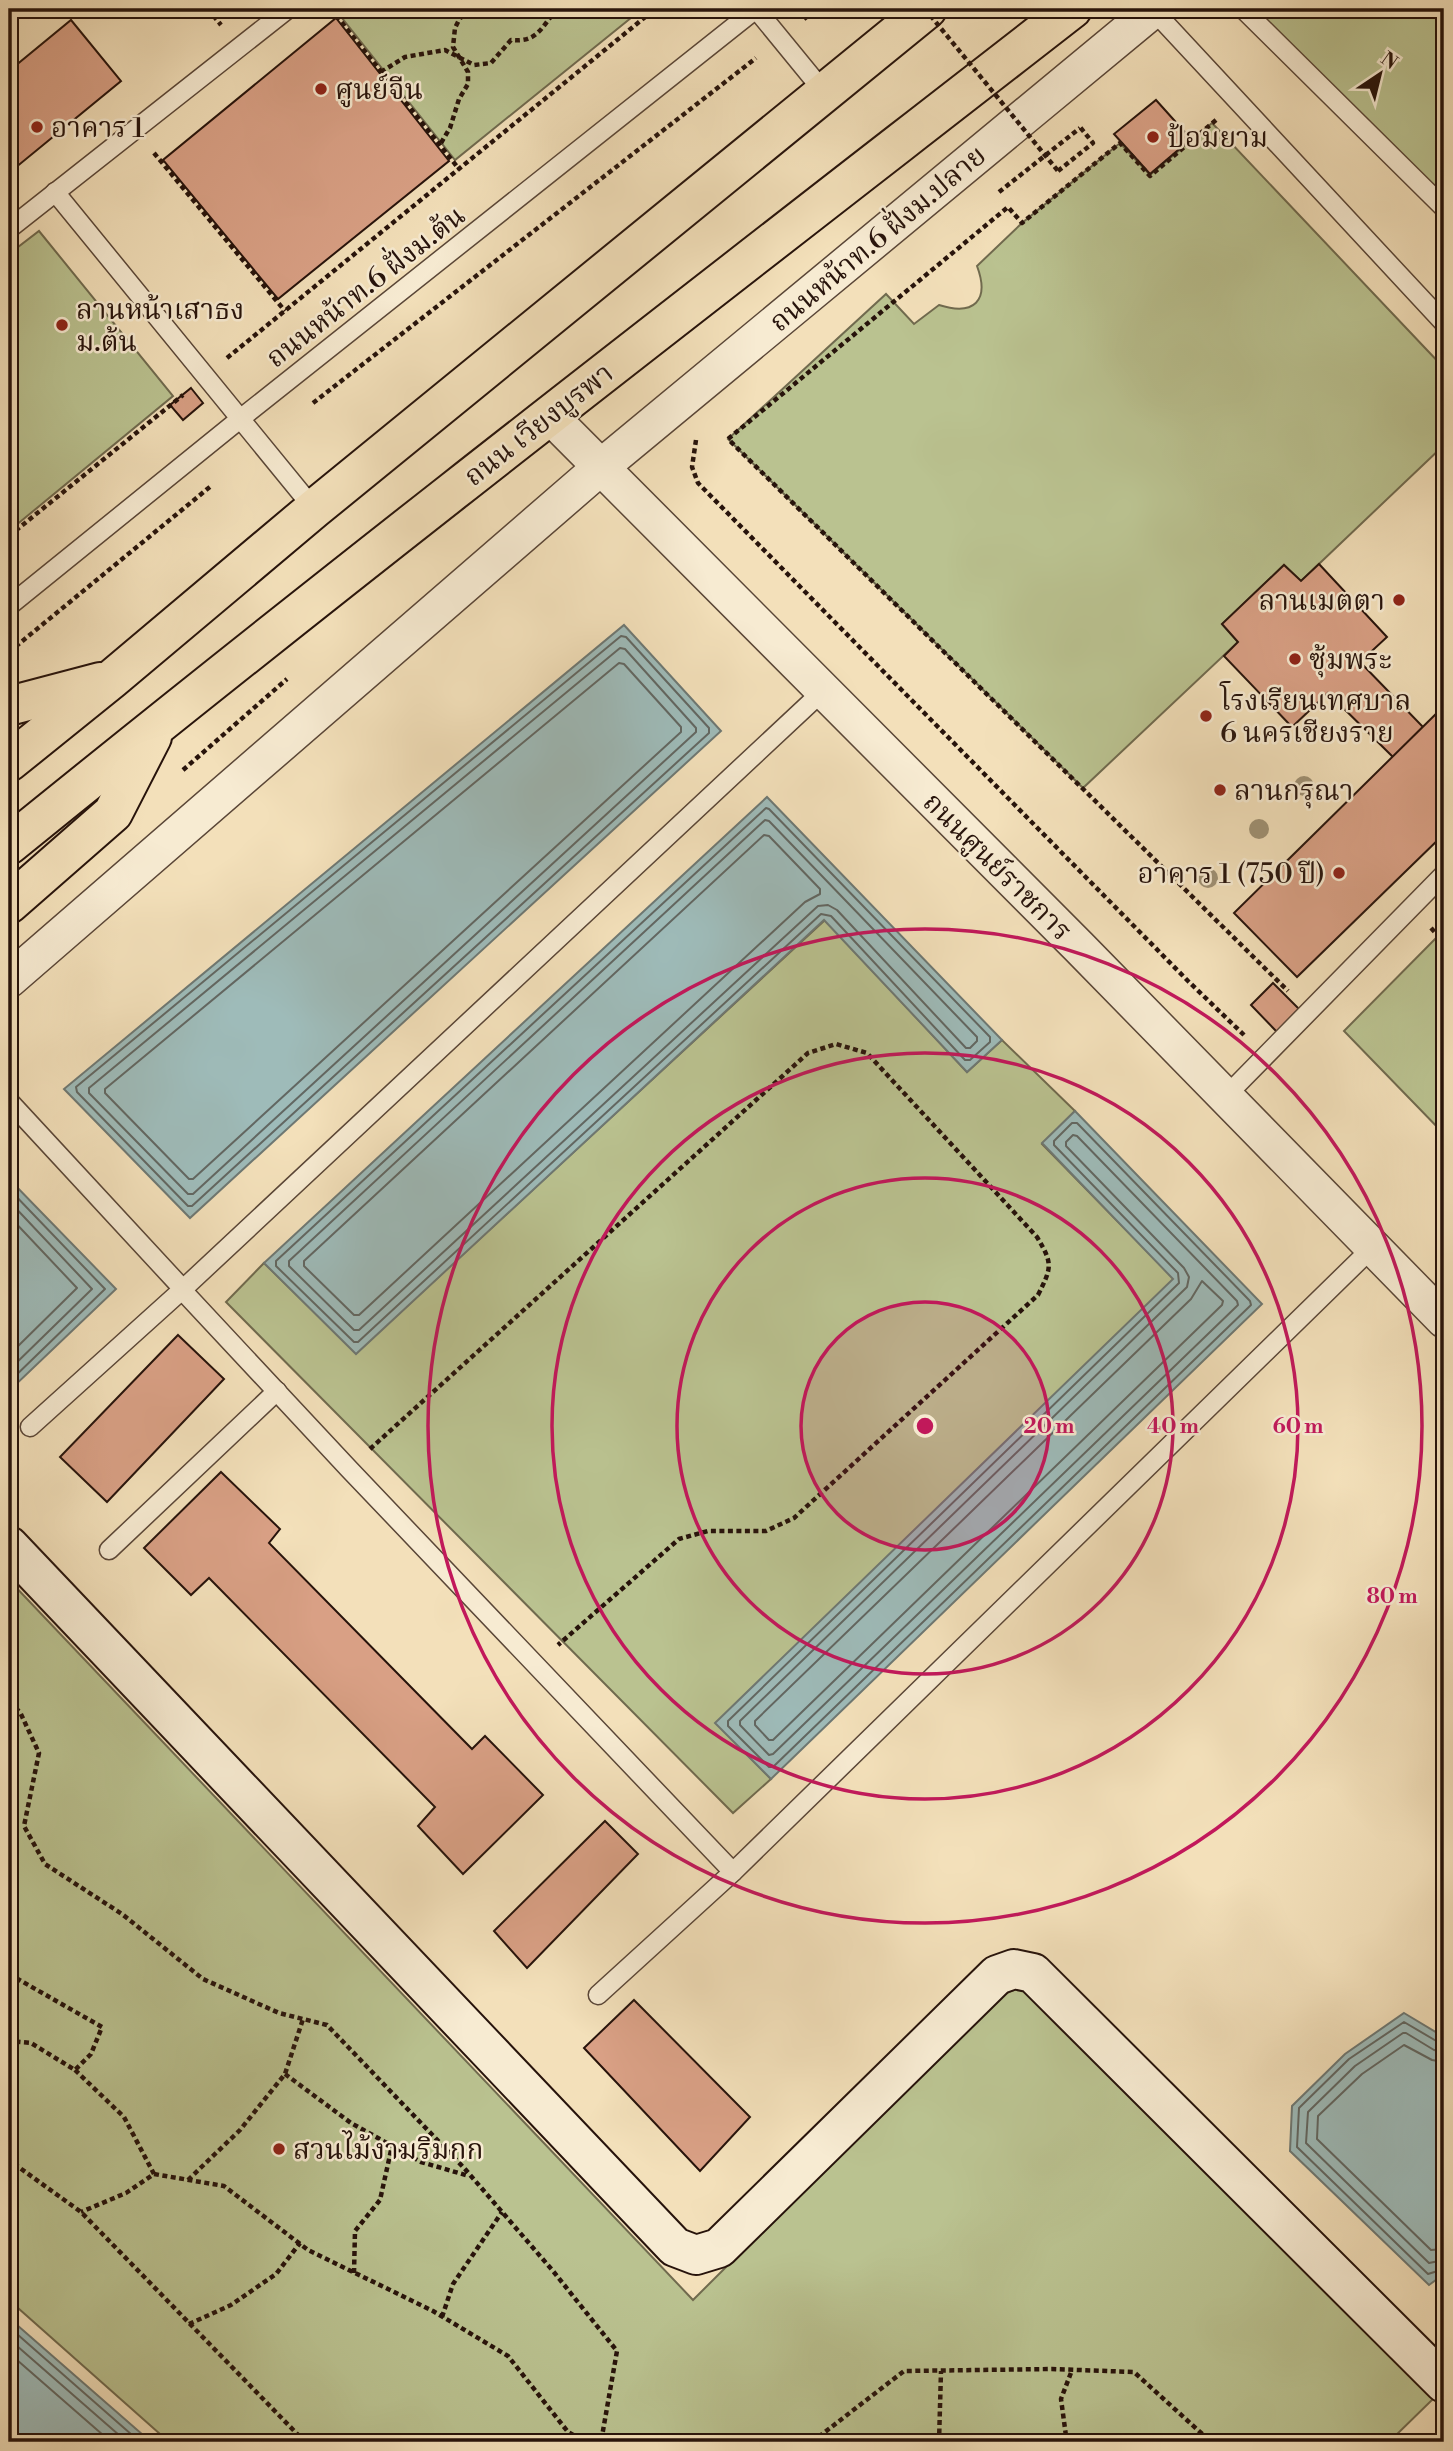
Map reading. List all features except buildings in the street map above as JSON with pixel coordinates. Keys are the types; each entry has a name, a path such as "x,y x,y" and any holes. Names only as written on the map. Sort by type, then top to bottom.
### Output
{"main road":[{"path":"9,762 926,9"},
{"name":"ถนน เวียงบูรพา","path":"9,845 159,723 550,415 1072,9"},
{"path":"9,706 112,679"},
{"path":"9,904 113,813 159,723"}],"street":[{"name":"ถนนหน้าท.6 ฝั่งม.ปลาย","path":"9,980 601,467 1153,9"},
{"name":"ถนนศูนย์ราชการ","path":"550,415 1226,1096 1444,1320"},
{"path":"9,1546 675,2247 696,2255 719,2248 997,1975 1014,1969 1032,1973 1444,2383"}],"lane":[{"path":"9,229 288,9"},
{"path":"756,9 824,92"},
{"name":"ถนนหน้าท.6 ฝั่งม.ต้น","path":"9,606 756,9"},
{"path":"1153,9 1444,323"},
{"path":"1243,9 1444,208"},
{"path":"55,192 314,509"},
{"path":"30,1427 182,1289 824,690"},
{"path":"1226,1096 1444,874"},
{"path":"9,1101 349,1469 733,1872"},
{"path":"598,1995 733,1872 1374,1246"},
{"path":"109,1550 277,1391"}],"path":[{"path":"331,9 459,169"},
{"path":"442,143 459,99 468,84 468,72 453,47 455,29 460,18 477,9"},
{"path":"381,72 405,57 445,50 474,65 491,63 511,40 524,41 539,33 557,9"},
{"path":"9,536 655,9"},
{"path":"9,652 260,445 817,9"},
{"path":"926,9 1058,171 1093,143"},
{"path":"1238,101 1150,176 1120,143 1023,223 1008,207 728,439 1296,998"},
{"path":"992,198 1080,128"},
{"path":"135,130 285,311"},
{"path":"697,433 692,467 698,483 1188,981 1247,1037 1254,1038"},
{"path":"349,1469 808,1054 836,1044 867,1052 1037,1237 1049,1258 1048,1276 1038,1295 794,1518 766,1531 708,1531 679,1539 536,1664"},
{"path":"9,1702 20,1712 39,1753 24,1826 45,1864 122,1914 203,1979 279,2013 327,2025 471,2177 617,2351 601,2442"},
{"path":"9,1974 102,2027 91,2054 75,2070"},
{"path":"188,2180 240,2130 285,2074 303,2019"},
{"path":"9,2041 31,2043 75,2070 124,2117 154,2174"},
{"path":"285,2074 351,2123 392,2146 421,2162 471,2177"},
{"path":"354,2273 355,2231 380,2200 392,2146"},
{"path":"9,2157 13,2163 81,2212 305,2442"},
{"path":"81,2212 126,2193 154,2174 224,2186 308,2250 442,2317 508,2356 568,2432 586,2442"},
{"path":"442,2317 453,2284 502,2212"},
{"path":"189,2324 231,2305 276,2274 300,2243"},
{"path":"1071,2442 1066,2436 1061,2399 1072,2370"},
{"path":"812,2442 904,2371 1072,2370 1134,2372 1212,2442"},
{"path":"939,2442 941,2371"}],"green space":[{"path":"343,9 642,9 455,160 338,13"},
{"path":"1243,9 1444,9 1444,208"},
{"path":"1212,123 1444,368 1444,445 1301,581 1284,565 1222,624 1238,642 1083,788 728,439 886,294 914,324 939,305 951,308 970,307 980,297 981,278 977,266 1022,223 1120,143 1150,175"},
{"name":"ลานหน้าเสาธง ม.ต้น","path":"39,231 173,396 9,531 9,254"},
{"path":"825,920 967,1072 1002,1040 1075,1111 1042,1144 1174,1279 716,1723 771,1779 733,1813 226,1302 264,1263 356,1353"},
{"path":"1444,930 1444,1134 1344,1031"},
{"name":"สวนไม้งามริมกก","path":"9,1580 693,2300 997,1997 1019,1988 1035,1992 1434,2398 1389,2442 169,2442 9,2300"}],"water":[{"path":"624,625 721,731 190,1218 64,1089"},
{"path":"767,797 1002,1040 967,1072 824,920 356,1354 264,1263"},
{"path":"1075,1111 1262,1304 771,1779 715,1723 1173,1279 1042,1143"},
{"path":"9,1179 116,1289 9,1391"},
{"path":"1404,2013 1444,2037 1444,2274 1429,2285 1290,2151 1292,2106 1345,2054"},
{"path":"9,2318 151,2442 9,2442"}],"place":[{"name":"ศูนย์จีน","path":"321,89"},
{"name":"อาคาร 1","path":"37,127"},
{"name":"ป้อมยาม","path":"1153,137"},
{"name":"ลานหน้าเสาธง ม.ต้น","path":"62,325"},
{"name":"ลานเมตตา","path":"1399,600"},
{"name":"ซุ้มพระ","path":"1295,659"},
{"name":"โรงเรียนเทศบาล 6 นครเชียงราย","path":"1206,716"},
{"name":"ลานกรุณา","path":"1220,790"},
{"name":"อาคาร 1 (750 ปี)","path":"1339,873"},
{"name":"สวนไม้งามริมกก","path":"279,2149"}]}
